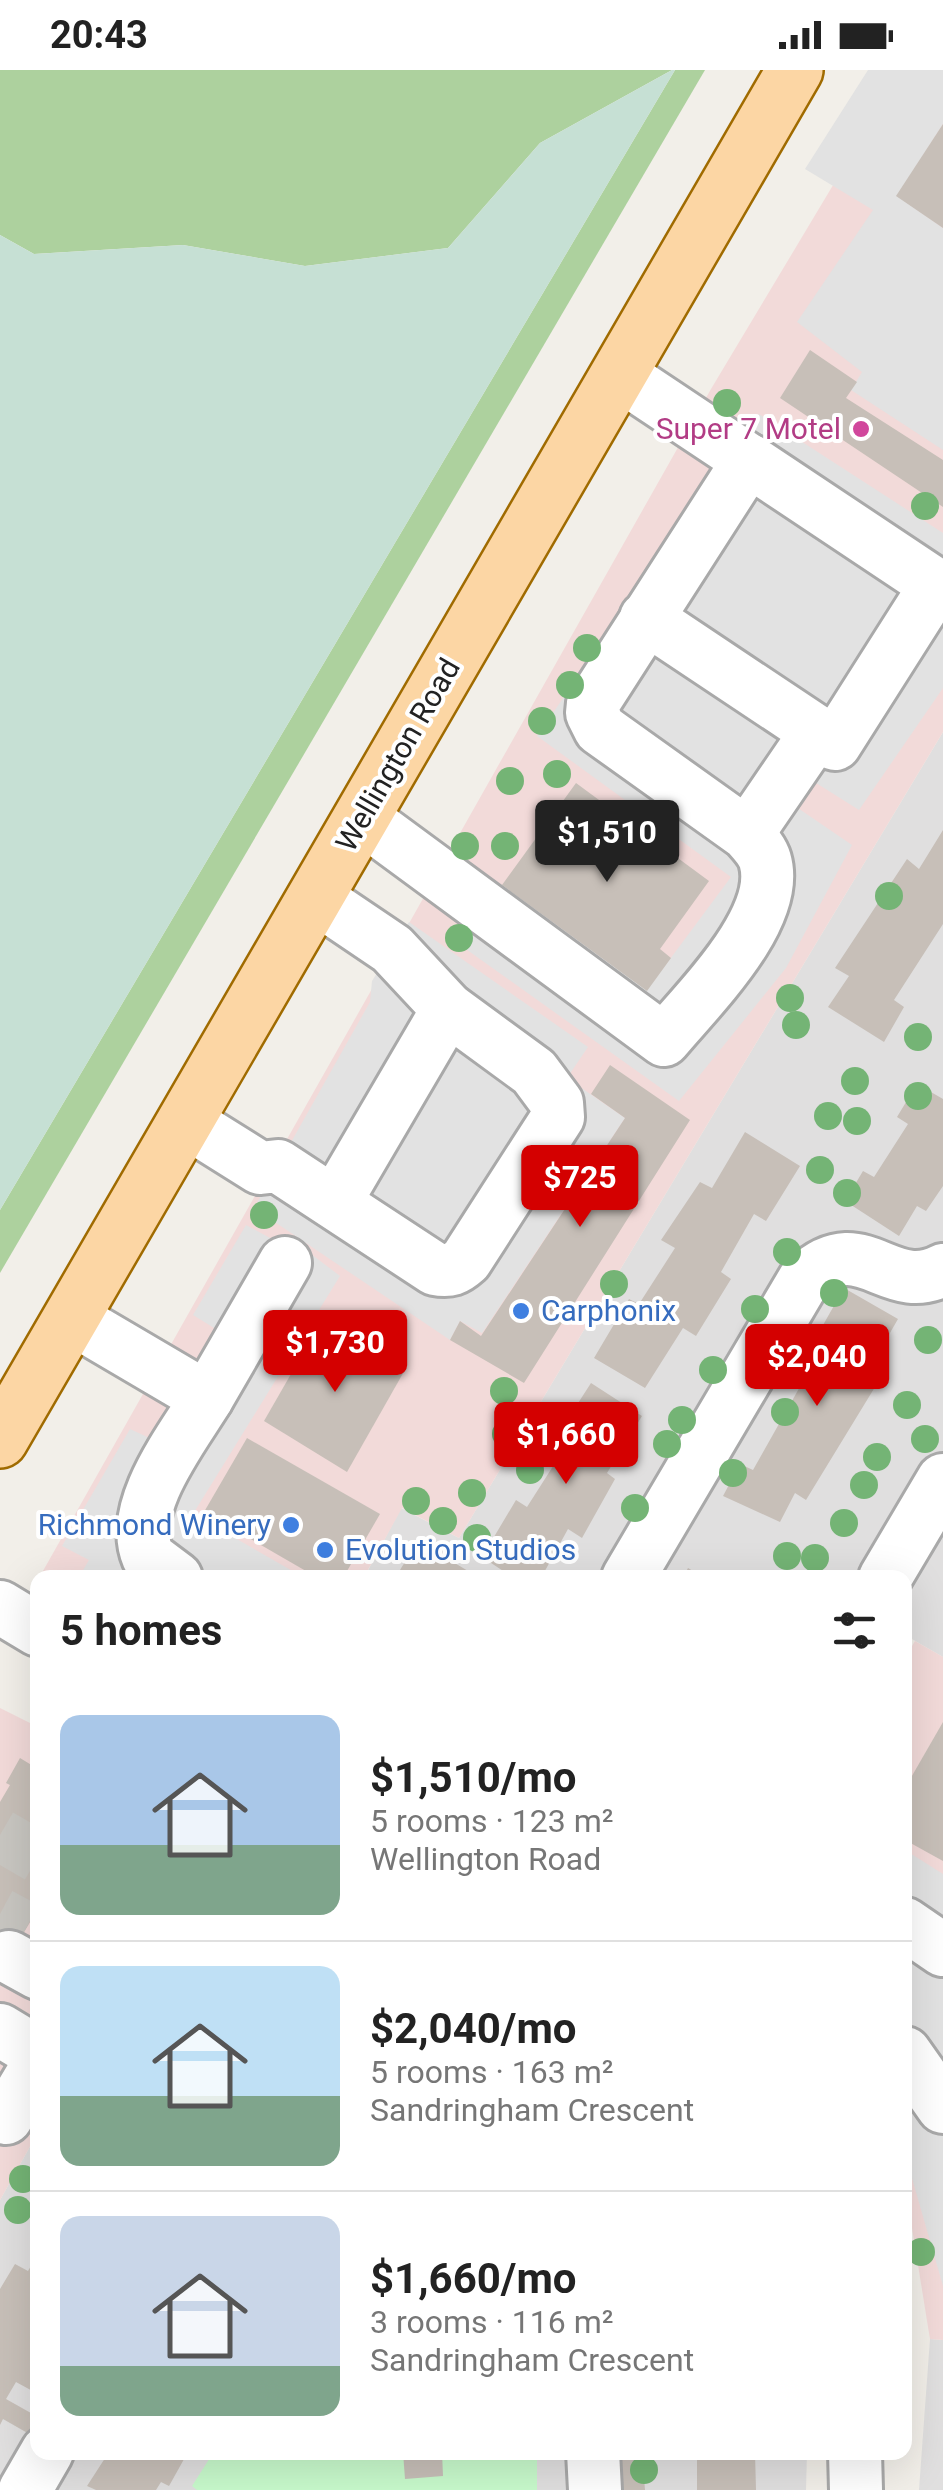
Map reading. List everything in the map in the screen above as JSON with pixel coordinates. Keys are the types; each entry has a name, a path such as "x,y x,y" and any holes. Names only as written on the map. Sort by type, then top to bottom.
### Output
{"main road":[{"name":"Wellington Road","path":"0,1440 795,70"}],"street":[{"path":"620,374 936,585 834,744 646,618"},
{"path":"361,817 664,1040 740,951 767,891 765,858 748,834 600,729 593,703 749,460"},
{"path":"748,834 816,733"},
{"path":"185,1121 260,1168 278,1166 436,1268 457,1268 466,1260 558,1116 557,1103 534,1072 448,1010 392,949 315,896"},
{"path":"335,1202 448,1010"},
{"path":"633,1570 804,1280 829,1260 846,1256 904,1276 919,1277 943,1270"},
{"path":"165,1570 148,1557 143,1528 154,1487 285,1263"},
{"path":"71,1318 207,1398"},
{"path":"890,1570 943,1480"},
{"path":"0,1606 30,1625"},
{"path":"912,1929 943,1950"},
{"path":"0,2030 30,2048"},
{"path":"912,2063 943,2107"},
{"path":"0,2114 6,2118 30,2078"},
{"path":"26,2490 43,2460"},
{"path":"593,2460 595,2490"},
{"path":"855,2460 856,2490"}],"shaded area":[{"path":"868,70 943,70 943,124 897,196 943,228 943,450 851,390 862,372 797,322 873,210 805,169"},
{"path":"902,70 943,70 943,732 459,1538 402,1508 368,1570 44,1570 711,389"},
{"path":"759,414 943,533 943,688 859,810 805,776 789,802 852,845 786,968 679,1101 463,947 483,905 502,885 647,990 731,877 537,736"},
{"path":"943,732 943,1657 912,1639 912,1570 368,1570 401,1508 459,1538"},
{"path":"409,922 588,1047 567,1078 625,1118 482,1333 460,1321 450,1340 254,1208 370,1002 372,981"},
{"path":"246,1225 272,1239 286,1235 340,1276 193,1514 291,1570 83,1570 89,1560 62,1546 130,1429 156,1441 219,1331 193,1315"},
{"path":"915,1641 943,1657 943,2340 930,2339 912,2228"},
{"path":"0,1708 30,1723 30,2146 0,2200"},
{"path":"912,1854 943,1874 943,2286 912,2178"},
{"path":"30,2146 30,2460 807,2460 806,2490 0,2490 0,2200"},
{"path":"930,2339 943,2340 943,2490 919,2490"}],"green space":[{"path":"0,70 672,70 540,143 448,248 305,266 183,245 34,254 0,235"},
{"path":"672,70 0,1210 0,235 34,254 183,245 305,266 448,248 540,143"},
{"path":"675,70 705,70 0,1273 0,1210"},
{"path":"209,2460 537,2460 537,2490 197,2490 192,2486"}],"building":[{"path":"943,124 943,228 896,196"},
{"name":"Super 7 Motel","path":"810,350 857,382 846,398 943,460 943,507 780,398"},
{"path":"576,783 709,881 660,949 671,958 647,991 502,885"},
{"path":"943,830 943,924 894,1000 904,1007 884,1042 828,1007 849,976 835,968 907,859 919,869"},
{"path":"610,1065 690,1120 524,1383 450,1340 460,1321 481,1336 625,1118 591,1094"},
{"path":"917,1084 943,1099 943,1186 926,1211 917,1206 899,1236 845,1201 863,1171 874,1177 908,1124 897,1117"},
{"path":"745,1132 800,1166 766,1221 754,1214 721,1272 731,1279 696,1336 683,1328 645,1388 594,1358 629,1299 639,1304 675,1248 661,1240 700,1182 712,1188"},
{"path":"844,1288 898,1319 864,1378 875,1387 806,1500 795,1493 780,1522 723,1496 740,1464 753,1470 819,1353 810,1348"},
{"path":"322,1320 406,1368 347,1472 264,1421"},
{"path":"591,1383 642,1416 607,1473 615,1479 582,1538 568,1529 545,1570 502,1570 482,1557 516,1500 527,1507 564,1449 553,1442"},
{"path":"247,1438 380,1514 348,1570 304,1570 204,1512"},
{"path":"418,1541 466,1570 400,1570"},
{"path":"943,1722 943,1861 912,1844 912,1776"},
{"path":"20,1758 30,1764 30,1922 3,1967 0,1802 10,1785 6,1783"},
{"path":"15,2264 28,2271 30,2268 30,2390 16,2382 6,2399 30,2412 30,2434 3,2419 0,2425 0,2289"},
{"path":"104,2460 184,2460 169,2486 161,2482 156,2490 96,2490 87,2486"},
{"path":"404,2460 442,2460 443,2476 405,2479"},
{"path":"612,2460 643,2460 645,2490 614,2490"},
{"path":"697,2460 755,2460 756,2490 697,2490"}],"tunnel":[{"path":"0,1835 30,1852"},
{"path":"0,1914 26,1928"}],"place":[{"name":"Super 7 Motel","path":"861,429"},
{"name":"Carphonix","path":"521,1311"},
{"name":"Richmond Winery","path":"291,1525"},
{"name":"Evolution Studios","path":"325,1550"}]}
